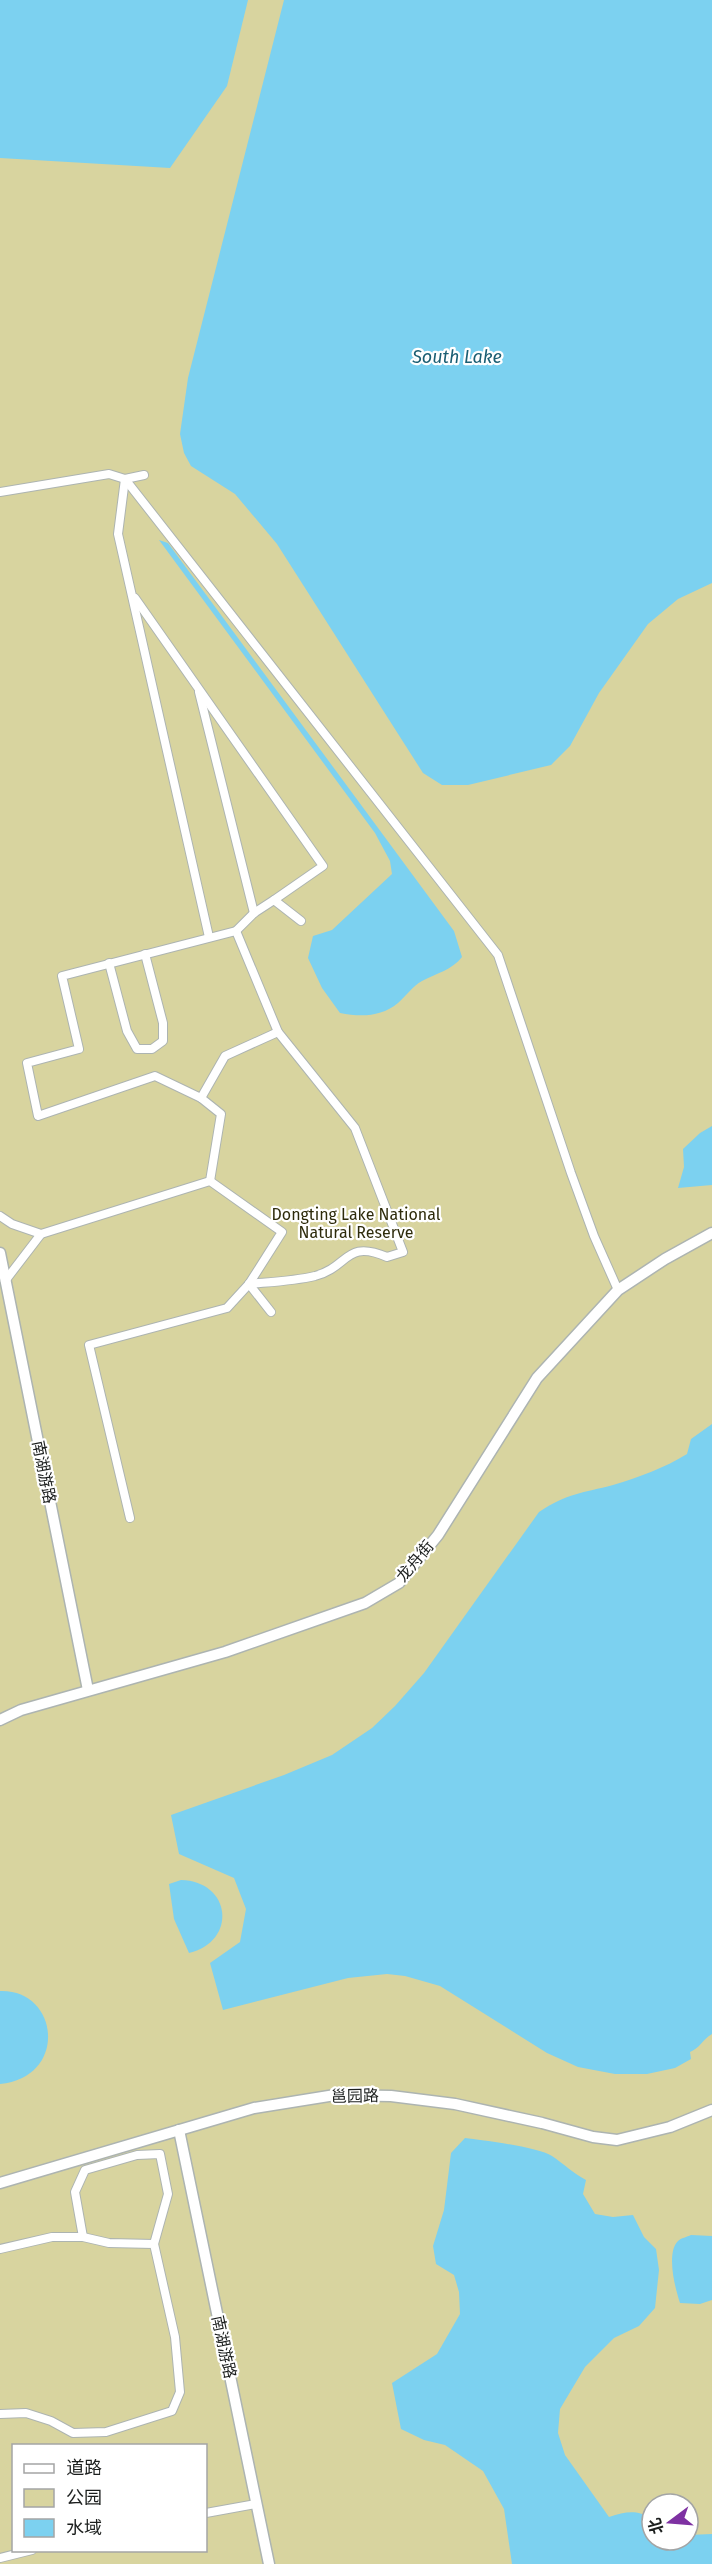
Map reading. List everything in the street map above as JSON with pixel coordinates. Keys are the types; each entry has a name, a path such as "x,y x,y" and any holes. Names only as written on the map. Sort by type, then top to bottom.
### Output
{"street":[{"path":"0,492 109,474 125,479 144,475"},
{"path":"125,479 118,534 209,938"},
{"path":"125,479 498,955 571,1173 594,1236 618,1290"},
{"path":"132,595 323,866 254,913 236,931 62,976 79,1049 27,1063 38,1116 155,1076 201,1098 221,1114 210,1181"},
{"path":"198,688 254,913"},
{"path":"274,900 301,921"},
{"path":"236,931 278,1032 355,1128 403,1252 387,1257 370,1250 352,1252 318,1275 294,1280 249,1284"},
{"path":"109,963 127,1031 137,1048 152,1049 163,1041 163,1023 145,954"},
{"path":"201,1098 225,1056 278,1032"},
{"path":"130,1518 89,1345 227,1308 249,1284 282,1233 210,1181"},
{"path":"5,1281 41,1234 210,1181"},
{"path":"0,1216 12,1224 41,1234"},
{"name":"龙舟街","path":"0,1720 21,1710 225,1652 365,1603 399,1583 438,1535 537,1378 618,1290 665,1259 712,1233"},
{"name":"南湖游路","path":"0,1253 88,1690"},
{"path":"249,1284 271,1312"},
{"name":"邕园路","path":"0,2183 254,2108 335,2095 391,2096 455,2104 593,2137 617,2140 670,2127 712,2110"},
{"name":"南湖游路","path":"179,2130 269,2564"},
{"path":"0,2414 26,2413 51,2421 73,2433 106,2432 172,2411 180,2392 175,2337 154,2244 168,2194 160,2154 137,2155 85,2170 75,2192 83,2237"},
{"path":"0,2250 52,2237 83,2237 109,2243 154,2244"},
{"path":"207,2513 256,2504"},
{"path":"0,2558 24,2552"}],"green space":[{"name":"Dongting Lake National Natural Reserve","path":"0,0 712,0 712,2564 0,2564"}],"water":[{"path":"0,0 248,0 227,86 170,168 0,158"},
{"name":"South Lake","path":"284,0 712,0 712,583 678,599 648,624 599,693 570,746 551,765 468,785 442,785 423,773 277,544 235,494 191,466 184,453 180,434 188,378"},
{"path":"159,540 168,543 454,931 462,957 449,968 419,983 398,1003 385,1011 363,1015 340,1013 322,988 308,958 313,936 332,930 392,874 390,861 375,833"},
{"path":"712,1126 712,1185 678,1188 684,1167 683,1149 700,1133"},
{"path":"712,1424 712,2034 690,2052 691,2059 675,2068 647,2074 615,2074 578,2067 547,2053 440,1986 405,1976 387,1974 348,1978 223,2010 210,1963 240,1942 246,1909 234,1878 179,1854 171,1815 284,1775 332,1755 372,1728 424,1673 539,1512 567,1497 623,1482 670,1464 687,1454 691,1439"},
{"path":"181,1880 198,1883 210,1890 218,1900 222,1912 221,1925 215,1937 205,1946 189,1953 174,1919 169,1884"},
{"path":"0,1991 20,1994 35,2004 44,2018 48,2034 46,2051 37,2066 22,2078 0,2084"},
{"path":"465,2138 523,2147 552,2156 586,2180 583,2194 595,2214 613,2217 633,2215 644,2237 656,2249 659,2270 655,2308 639,2326 614,2338 585,2367 560,2409 558,2433 565,2455 609,2517 631,2512 640,2514 640,2552 700,2552 700,2534 712,2534 712,2564 512,2564 504,2509 483,2471 445,2445 424,2440 401,2429 392,2383 437,2354 460,2314 459,2292 454,2275 436,2264 433,2246 444,2210 451,2153"},
{"path":"691,2235 712,2236 712,2300 700,2304 680,2303 673,2271 674,2246 679,2240"}]}
